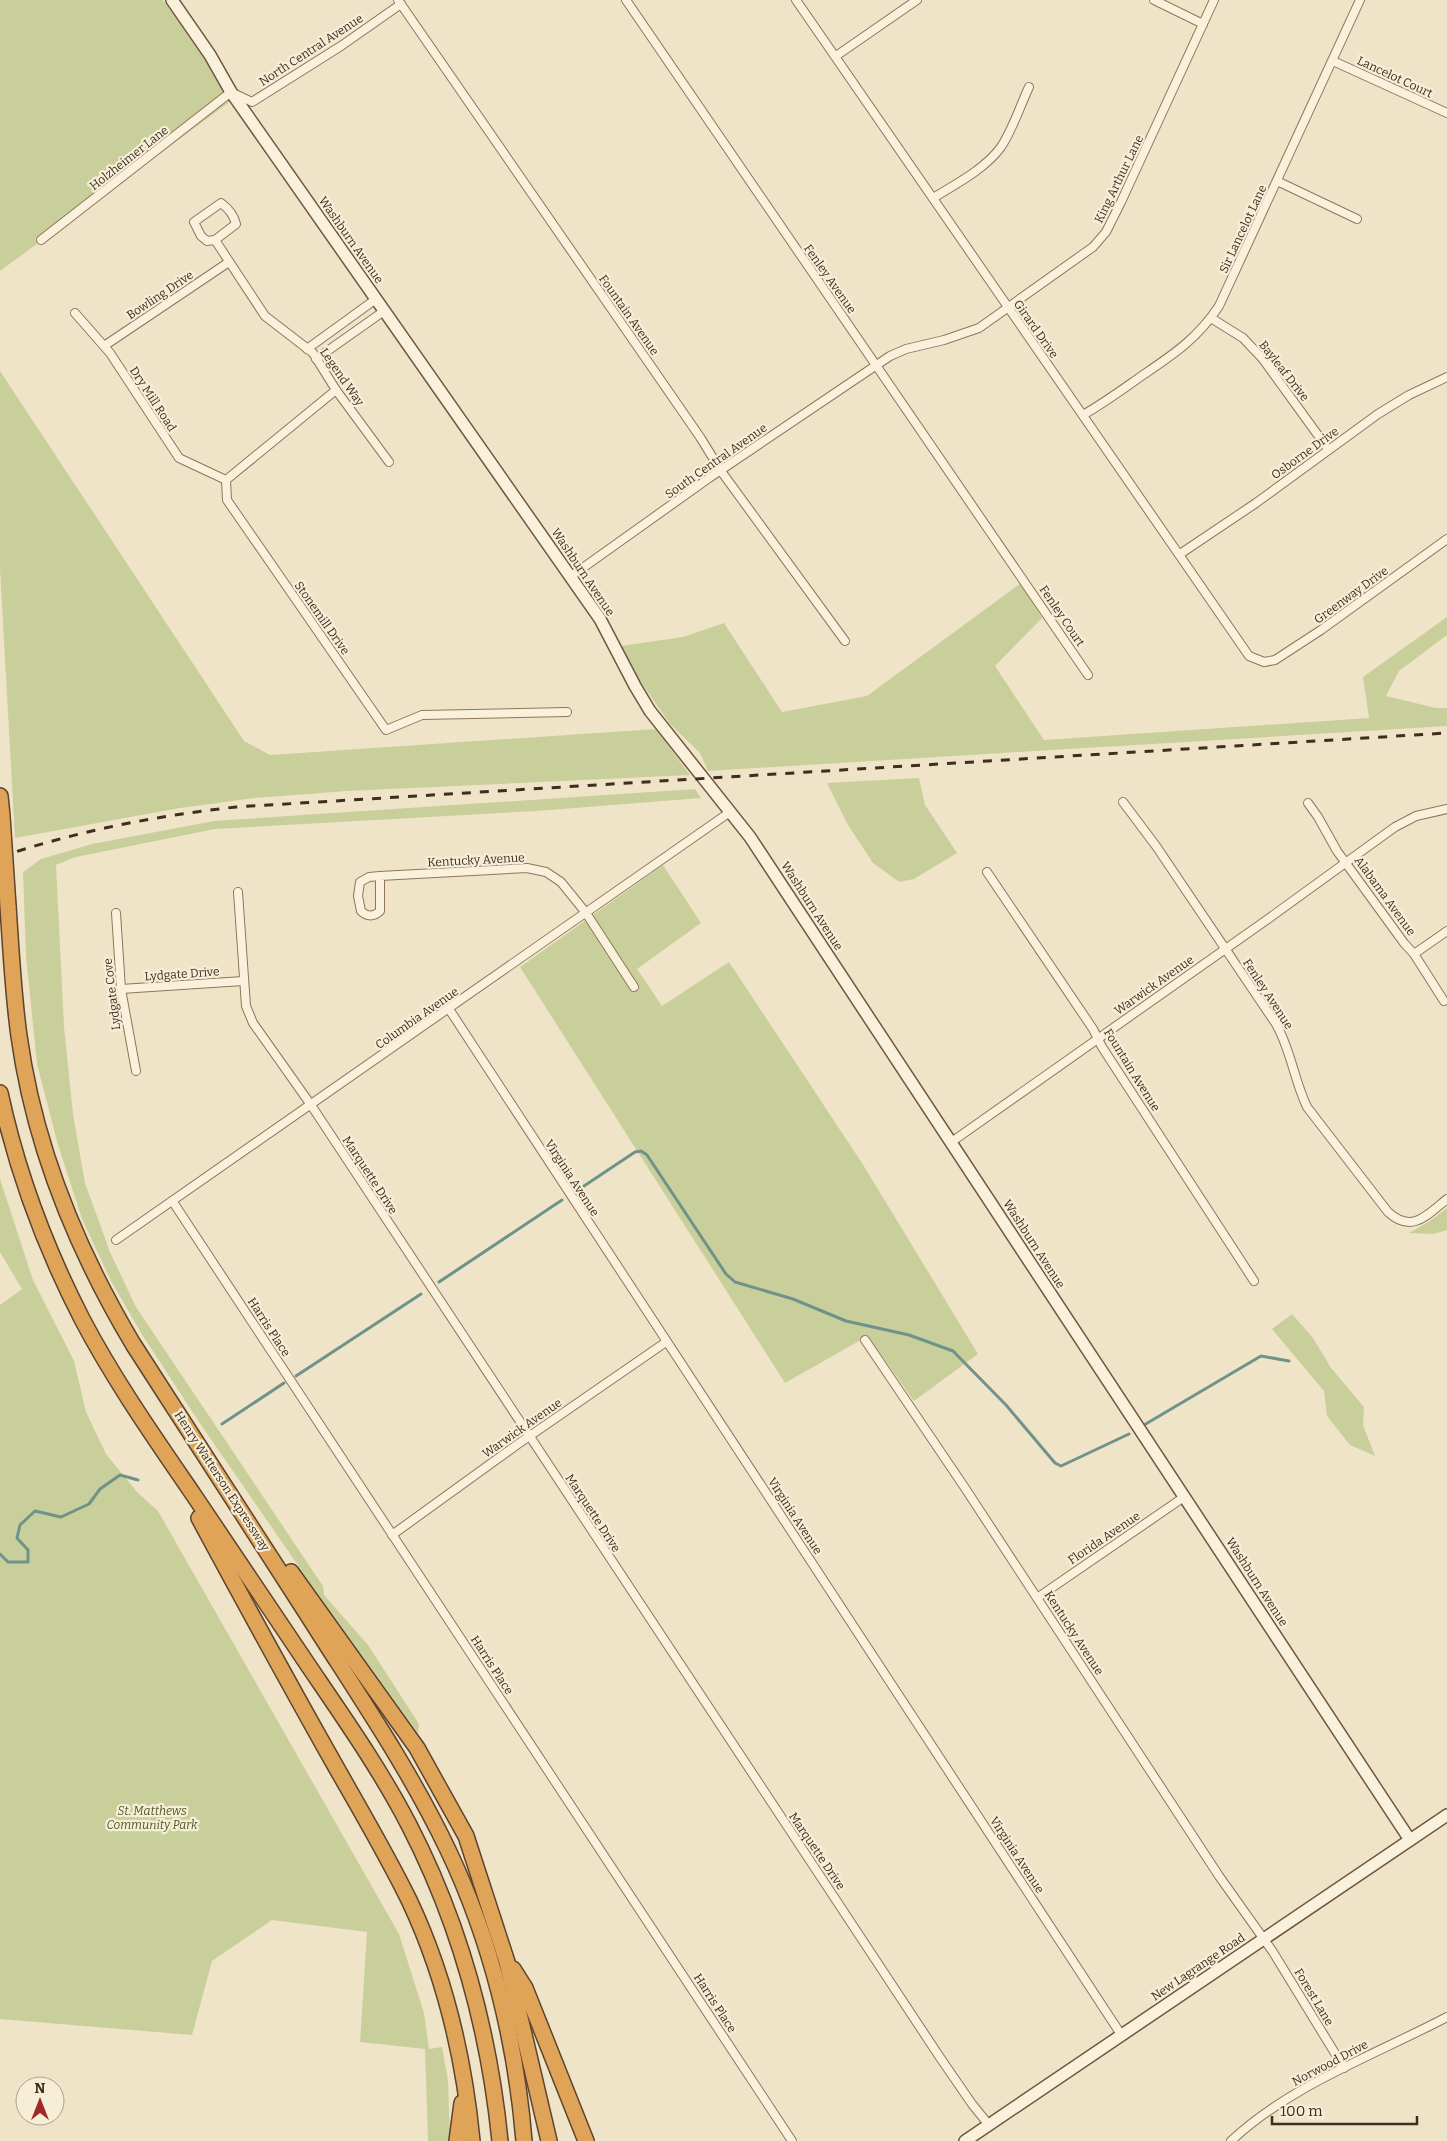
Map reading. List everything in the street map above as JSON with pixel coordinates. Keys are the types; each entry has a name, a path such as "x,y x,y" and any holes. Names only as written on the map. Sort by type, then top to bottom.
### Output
{"highway":[{"name":"Henry Watterson Expressway","path":"0,796 16,1012 24,1070 40,1135 57,1186 79,1242 104,1294 133,1344 393,1749 449,1852 481,1933 499,1995 516,2072 524,2141"},
{"path":"0,1093 10,1138 21,1174 54,1261 96,1344 158,1443 359,1740 397,1802 422,1850 451,1920 478,2007 487,2045 500,2141"},
{"path":"197,1441 389,1706 437,1781 466,1836 508,1962 549,2141"},
{"path":"158,1443 258,1630 408,1900 442,1984 454,2028 465,2084 472,2141"},
{"path":"508,1962 525,1988 586,2141"},
{"path":"457,2141 465,2084"}],"street":[{"name":"Washburn Avenue","path":"172,0 210,55 231,92 600,619 646,705 750,837 1410,1840"},
{"name":"Fenley Avenue","path":"626,0 692,99 1018,571"},
{"name":"Girard Drive","path":"796,0 1180,554 1243,649 1249,656 1264,662"},
{"path":"836,56 917,0"},
{"path":"1154,0 1203,24"},
{"name":"King Arthur Lane","path":"876,365 906,349 944,340 979,328 1079,259 1093,247 1106,232 1214,0"},
{"name":"Sir Lancelot Lane","path":"1083,415 1102,404 1186,345 1211,318 1219,306 1360,0"},
{"name":"North Central Avenue","path":"231,92 252,102 333,51 400,2"},
{"name":"Fountain Avenue","path":"400,2 695,430 721,471 845,641"},
{"name":"Lancelot Court","path":"1333,61 1447,113"},
{"path":"933,198 993,156 1001,146 1029,87"},
{"name":"Holzheimer Lane","path":"41,240 231,92"},
{"path":"1277,181 1357,219"},
{"name":"Legend Way","path":"221,203 227,207 236,224 216,240 207,241 200,236 194,222 221,203"},
{"name":"Legend Way","path":"216,240 265,316 307,348 316,358 336,390 389,462"},
{"name":"Bowling Drive","path":"104,346 229,262"},
{"path":"307,348 376,299"},
{"path":"316,358 384,311"},
{"name":"Dry Mill Road","path":"75,313 104,346 179,458 226,480"},
{"name":"Bayleaf Drive","path":"1211,318 1244,338 1262,358 1328,449"},
{"name":"South Central Avenue","path":"570,577 876,365"},
{"name":"Osborne Drive","path":"1180,554 1256,503 1328,449 1409,395 1447,377"},
{"path":"226,480 336,390"},
{"name":"Stonemill Drive","path":"226,480 227,500 386,730 422,715 567,712"},
{"name":"Greenway Drive","path":"1264,662 1275,660 1321,630 1447,539"},
{"name":"Fenley Court","path":"1018,571 1088,675"},
{"name":"Fenley Avenue","path":"1123,802 1156,846 1282,1034 1307,1107 1388,1212 1397,1220 1404,1222 1417,1221 1447,1199"},
{"name":"Alabama Avenue","path":"1308,803 1346,862 1404,943 1414,954 1444,1002"},
{"name":"Warwick Avenue","path":"950,1143 1396,827 1416,816 1447,809"},
{"name":"Columbia Avenue","path":"116,1240 730,812"},
{"name":"Kentucky Avenue","path":"380,876 380,911 368,916 361,911 359,906 358,886 364,878 380,876 527,868 540,870 561,882 586,913 634,987"},
{"name":"Fountain Avenue","path":"987,872 1093,1029 1097,1039 1254,1281"},
{"name":"Marquette Drive","path":"238,892 243,981 246,1006 253,1024 311,1105 939,2056 989,2125"},
{"name":"Lydgate Cove","path":"116,913 122,989 136,1071"},
{"path":"1414,954 1447,931"},
{"name":"Lydgate Drive","path":"122,989 243,981"},
{"name":"Virginia Avenue","path":"449,1009 1122,2036"},
{"name":"Harris Place","path":"173,1202 792,2141"},
{"name":"Kentucky Avenue","path":"864,1340 1037,1598 1219,1876 1263,1939"},
{"name":"Warwick Avenue","path":"392,1535 666,1342"},
{"name":"Florida Avenue","path":"1037,1598 1184,1497"},
{"name":"New Lagrange Road","path":"964,2141 1447,1815"},
{"name":"Forest Lane","path":"1263,1939 1344,2068"},
{"name":"Norwood Drive","path":"1232,2141 1264,2114 1344,2068 1446,2018"}],"green space":[{"path":"0,0 163,0 235,98 0,271"},
{"path":"0,371 244,741 270,755 656,729 690,775 347,791 255,798 180,808 15,838 0,569"},
{"path":"1021,583 1042,618 995,666 1044,740 1369,718 1363,677 1447,617 1447,635 1399,671 1386,696 1436,708 1447,708 1447,726 708,771 700,753 670,724 636,675 621,646 683,637 724,623 782,712 867,696"},
{"path":"919,778 925,805 957,853 914,879 899,882 873,863 848,825 827,783"},
{"path":"695,789 701,798 537,811 215,829 76,857 56,865 64,1027 73,1114 85,1183 110,1252 136,1307 323,1586 324,1595 368,1645 419,1724 418,1733 313,1587 201,1425 141,1333 111,1281 82,1219 58,1145 37,1064 26,956 23,872 41,859 92,844 214,821"},
{"path":"663,865 701,923 637,969 662,1006 729,962 862,1163 978,1354 914,1401 868,1336 785,1383 520,967"},
{"name":"St. Matthews Community Park","path":"0,1179 33,1280 74,1361 86,1412 106,1454 137,1492 158,1511 399,1934 424,2013 429,2049 442,2047 448,2081 450,2141 428,2141 425,2049 360,2042 367,1932 272,1920 212,1961 192,2035 0,2019 0,1305 22,1289 0,1252"},
{"path":"1447,1208 1447,1230 1434,1234 1409,1233 1430,1221"},
{"path":"1292,1314 1313,1338 1331,1368 1364,1407 1363,1425 1375,1456 1350,1445 1327,1416 1324,1391 1272,1329"}],"waterway":[{"path":"575,1192 635,1152 641,1151 647,1155 726,1274 735,1282 793,1299 846,1321 909,1335 953,1351 1006,1405 1055,1463 1061,1466 1129,1434"},
{"path":"439,1282 562,1200"},
{"path":"296,1376 421,1294"},
{"path":"1144,1425 1261,1356 1289,1361"},
{"path":"222,1424 284,1383"},
{"path":"0,1554 8,1562 28,1562 28,1550 17,1538 20,1525 35,1511 61,1517 89,1504 100,1489 120,1475 138,1480"}],"railway":[{"path":"0,857 87,832 146,820 236,807 1447,733"}]}
